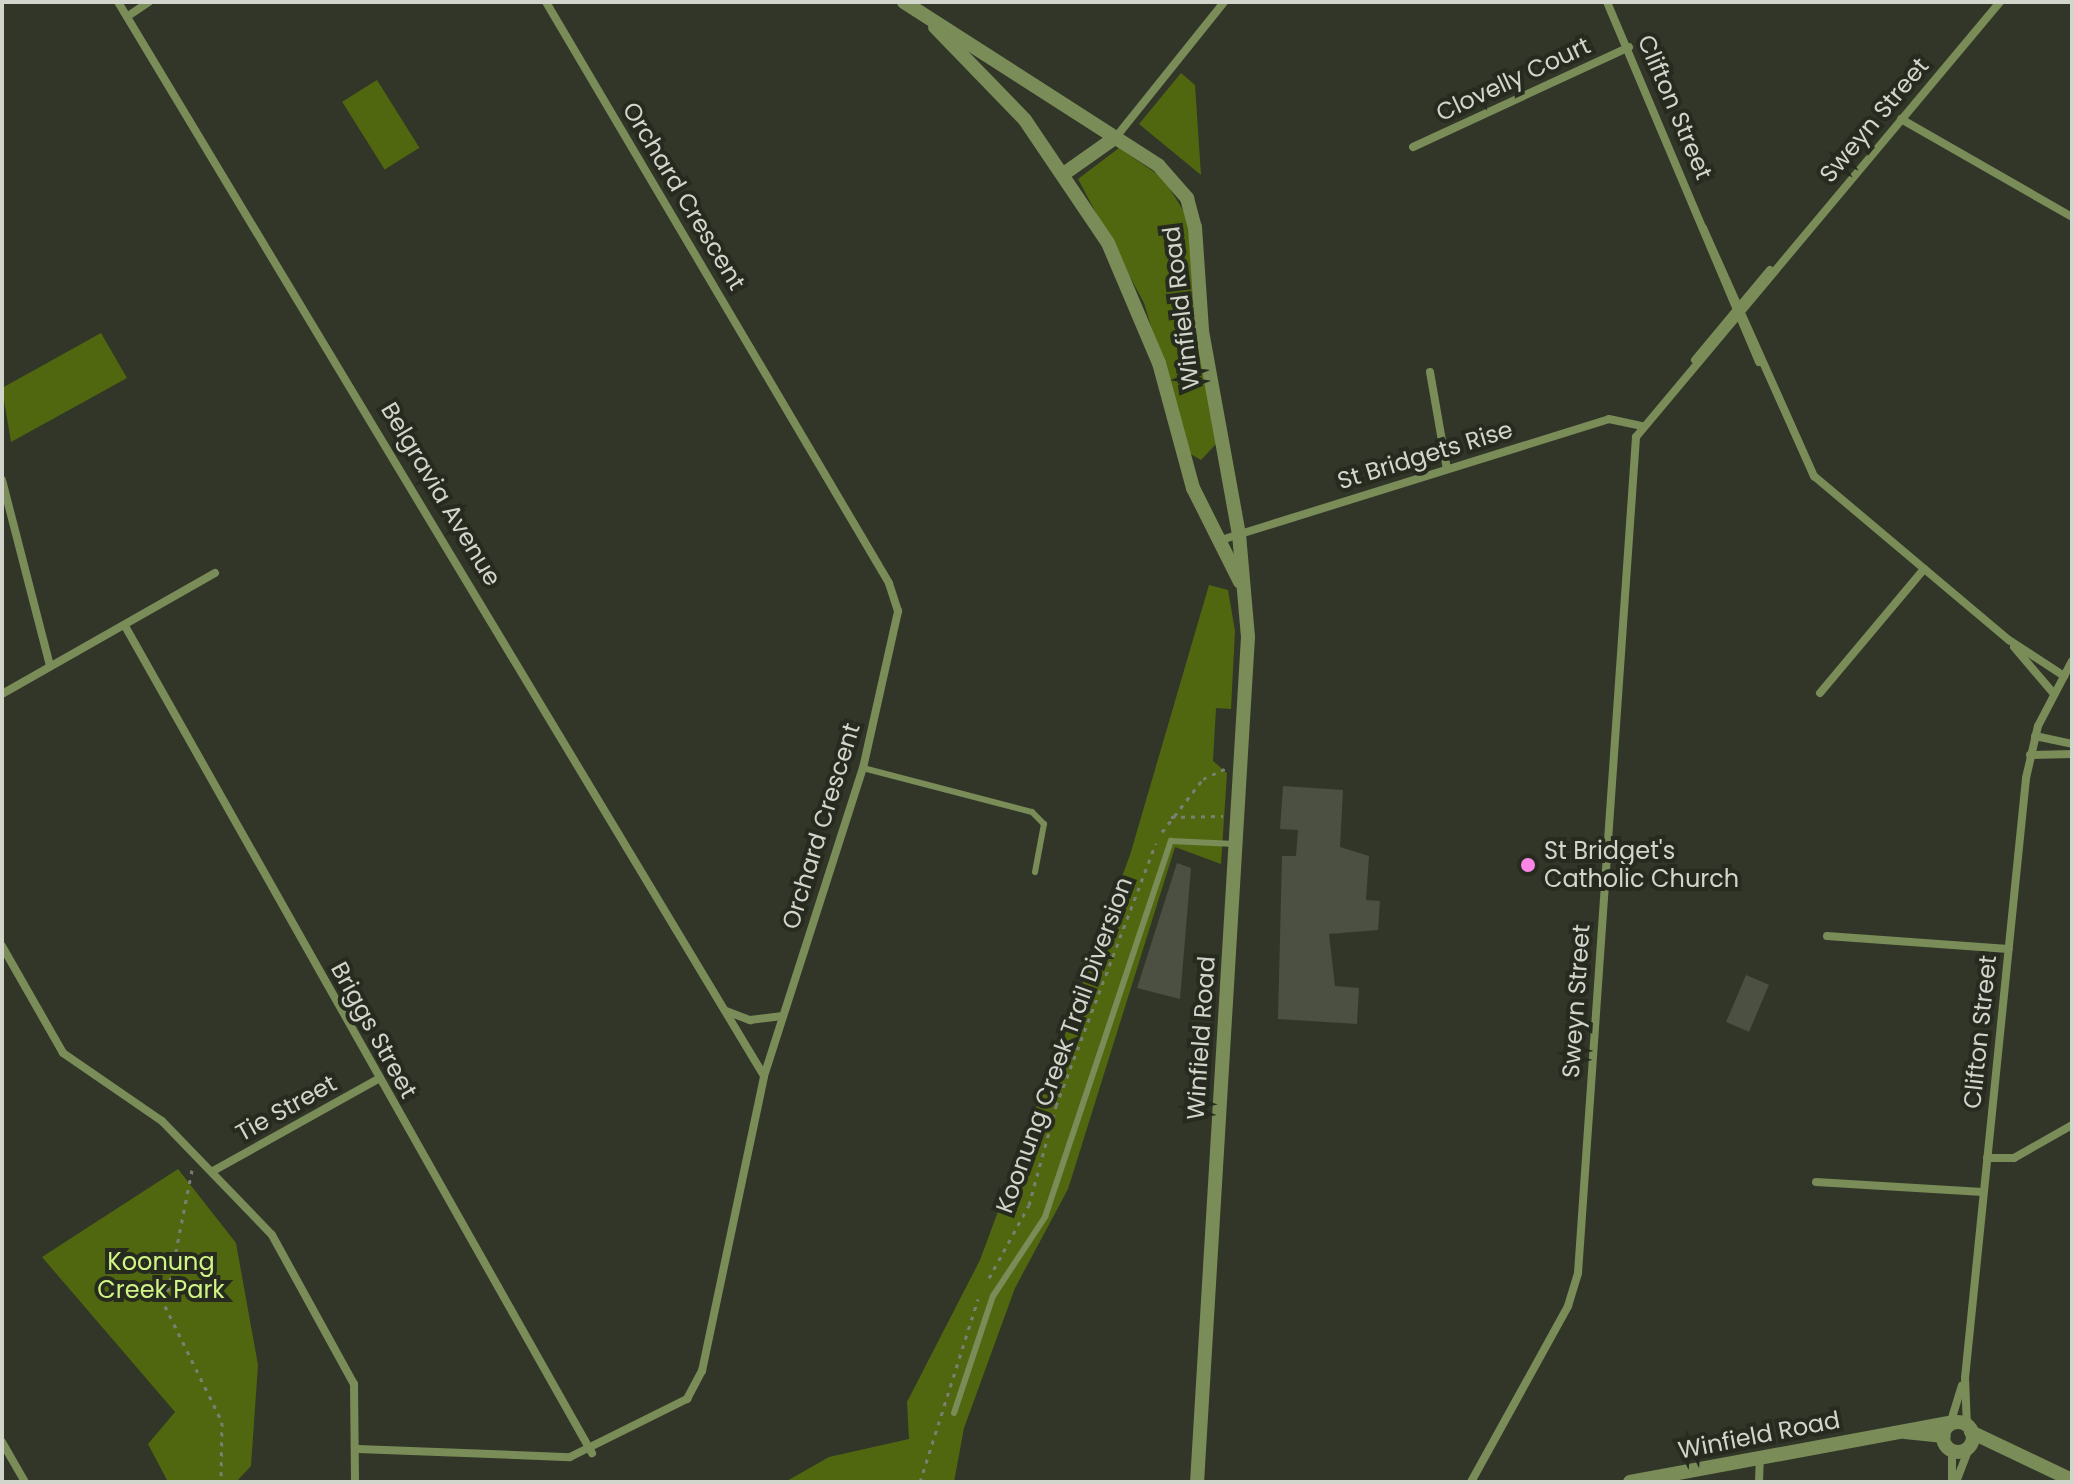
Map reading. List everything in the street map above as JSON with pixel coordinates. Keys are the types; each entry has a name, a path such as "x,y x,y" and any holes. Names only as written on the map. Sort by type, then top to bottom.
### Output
{"street":[{"name":"Belgravia Avenue","path":"118,2 131,14 764,1076"},
{"path":"131,14 149,2"},
{"name":"Orchard Crescent","path":"546,2 897,598 863,768 764,1076 702,1371 687,1399 592,1453"},
{"name":"Winfield Road","path":"904,2 920,6 1171,176 1192,211 1207,364 1239,534 1246,597 1240,769 1197,1482"},
{"path":"1065,173 1116,137 1224,2"},
{"name":"Clifton Street","path":"1607,2 1629,47 1703,228 1732,310 1814,476 2009,640 2064,676 2035,736 2030,755 1965,1378 1969,1430"},
{"name":"Sweyn Street","path":"1471,1482 1568,1306 1578,1273 1630,462 1641,426 1688,371 1737,321 1779,263 2000,2"},
{"name":"Winfield Road","path":"920,6 988,78 1065,173 1136,300 1186,469 1246,597"},
{"name":"Clovelly Court","path":"1413,147 1629,47"},
{"path":"1901,119 2072,216"},
{"name":"Clifton Street","path":"1703,228 1741,300 1765,372"},
{"name":"Sweyn Street","path":"1688,371 1732,310 1779,263"},
{"path":"1430,372 1447,469"},
{"name":"St Bridgets Rise","path":"1221,540 1609,419 1641,426"},
{"path":"2,480 50,666"},
{"path":"1820,693 1924,569"},
{"path":"2,694 215,573"},
{"name":"Briggs Street","path":"125,626 378,1079 592,1453"},
{"name":"Clifton Street","path":"2009,640 2054,694"},
{"path":"2064,676 2072,661"},
{"path":"2035,736 2072,744"},
{"path":"2030,755 2072,754"},
{"path":"1827,936 2009,949"},
{"path":"2,946 63,1053 117,1086 197,1154 272,1235 354,1384 358,1449 355,1482"},
{"path":"725,1011 750,1020 783,1016"},
{"name":"Tie Street","path":"213,1171 378,1079"},
{"path":"1987,1158 2014,1158 2072,1125"},
{"path":"1816,1182 1983,1192"},
{"name":"Clifton Street","path":"1954,1482 1949,1432 1965,1378"},
{"path":"1949,1432 1969,1430 2023,1459 2072,1480"},
{"path":"1969,1430 1969,1450"},
{"name":"Winfield Road","path":"1630,1482 1896,1432 1949,1432"},
{"path":"1949,1432 1969,1450 2023,1459"},
{"path":"2,1442 25,1482"},
{"path":"358,1449 592,1453"},
{"name":"Clifton Street","path":"1954,1482 1969,1450"},
{"path":"1759,1482 1760,1457"}],"lane":[{"path":"863,768 1032,812 1044,824 1035,872"},
{"path":"954,1413 993,1296 1045,1217 1171,841 1235,844"}],"path":[{"name":"Koonung Creek Trail Diversion","path":"985,1285 1029,1205 1079,1042 1171,817 1215,767 1240,769"},
{"path":"1171,817 1237,816"},
{"path":"197,1154 165,1306 222,1422 221,1482"},
{"path":"920,1482 980,1294"}],"green space":[{"path":"1181,73 1195,85 1201,175 1139,124"},
{"path":"377,80 419,148 385,170 342,102"},
{"path":"1119,148 1163,178 1188,218 1216,444 1201,460 1189,453 1144,303 1078,179"},
{"path":"101,333 127,378 11,442 2,388"},
{"path":"1209,585 1228,590 1235,631 1231,709 1216,708 1213,761 1227,773 1221,864 1175,847 1068,1189 1015,1288 964,1428 954,1482 785,1482 829,1457 909,1439 907,1402 980,1260 1130,855"},
{"name":"Koonung Creek Park","path":"178,1169 236,1243 258,1365 251,1466 236,1482 168,1482 148,1444 175,1412 42,1257"}],"building":[{"path":"1283,786 1343,790 1340,847 1369,856 1366,900 1380,901 1378,930 1329,934 1335,986 1359,988 1357,1024 1278,1019 1282,856 1296,856 1298,830 1280,829"},
{"path":"1177,863 1191,868 1180,999 1137,988"},
{"path":"1746,975 1769,985 1749,1032 1726,1022"}],"place":[{"name":"St Bridget's Catholic Church","path":"1528,865"}]}
